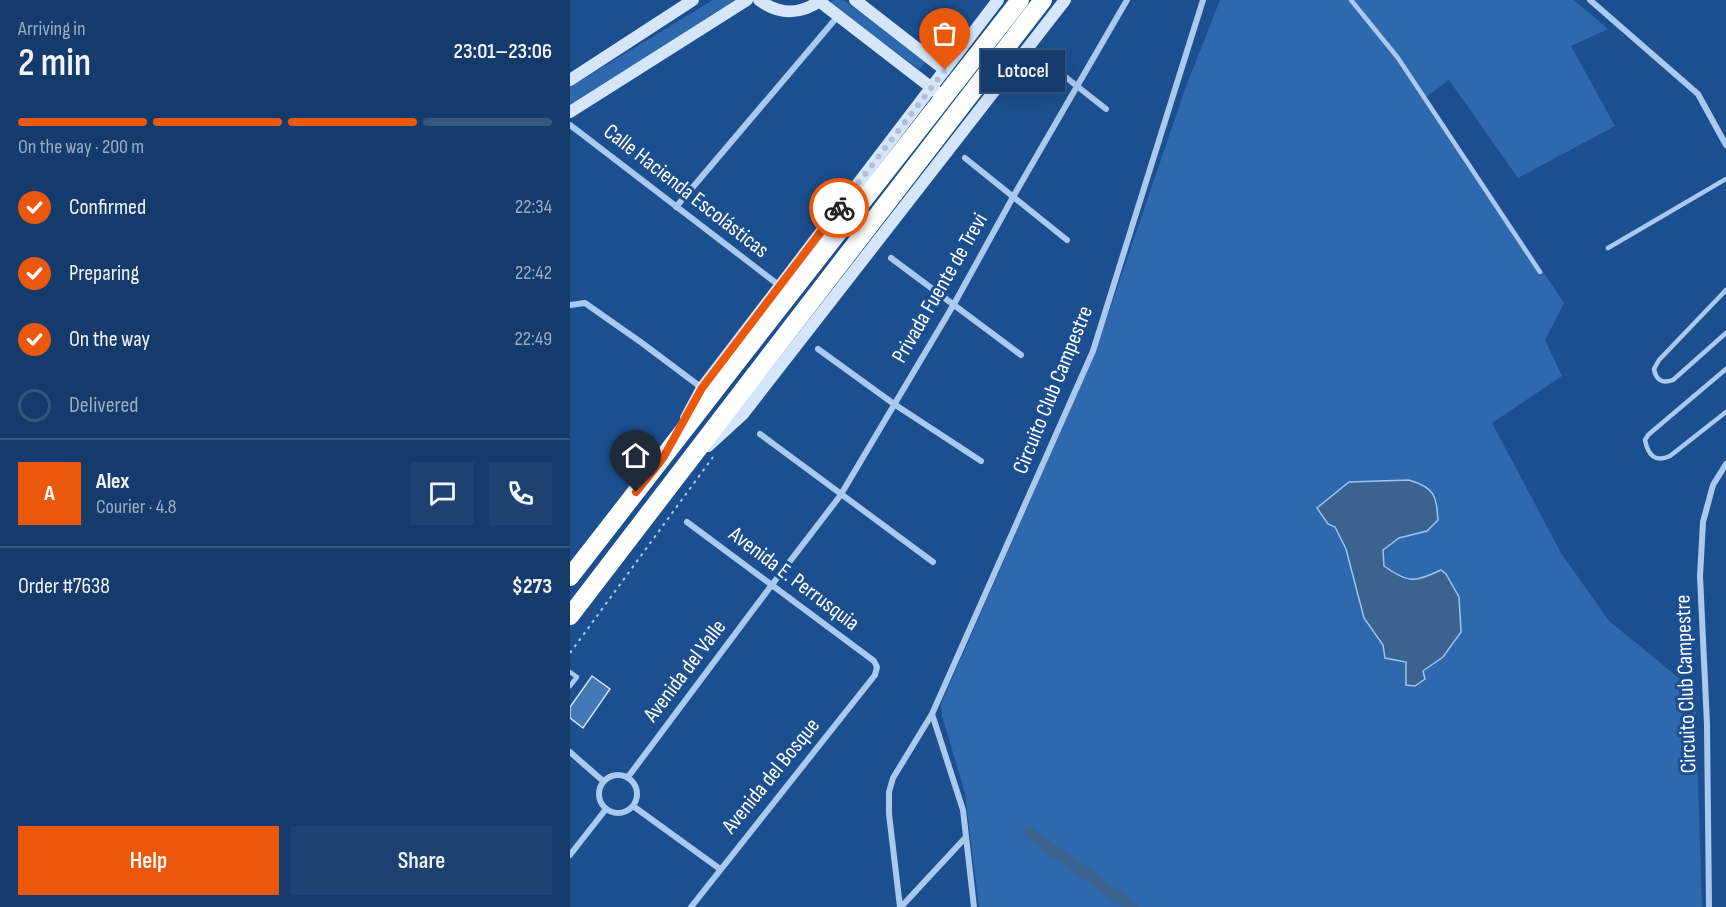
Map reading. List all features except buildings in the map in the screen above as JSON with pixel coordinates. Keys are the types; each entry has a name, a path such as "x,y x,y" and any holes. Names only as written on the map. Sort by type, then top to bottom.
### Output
{"highway":[{"path":"570,577 1020,0"},
{"path":"570,616 1043,0"}],"main road":[{"path":"570,80 693,0"},
{"path":"570,112 747,0"},
{"path":"759,0 774,9 791,12 804,9 820,1 972,119"},
{"path":"855,0 945,70"},
{"path":"663,458 702,388 998,0"},
{"path":"678,473 743,414 1065,0"}],"street":[{"name":"Privada Fuente de Trevi","path":"771,585 840,496 954,304 1127,0"},
{"name":"Circuito Club Campestre","path":"901,907 889,814 889,792 893,778 932,714 1093,351 1203,0"},
{"path":"1590,0 1698,94 1726,145"},
{"path":"676,207 838,16"},
{"path":"1044,60 1106,109"},
{"name":"Calle Hacienda Escolásticas","path":"570,125 780,286"},
{"path":"965,158 1067,240"},
{"path":"891,258 1021,355"},
{"path":"570,305 585,303 702,388"},
{"path":"818,350 894,404 981,461"},
{"path":"760,434 840,496 933,562"},
{"name":"Circuito Club Campestre","path":"1709,907 1707,724 1700,576 1703,522 1713,485 1726,464"},
{"name":"Avenida E. Perrusquia","path":"687,522 874,661 877,667"},
{"name":"Avenida del Valle","path":"628,777 771,585"},
{"name":"Avenida del Bosque","path":"691,907 875,675 877,667"},
{"path":"932,714 963,810 974,907"},
{"path":"570,752 603,781"},
{"path":"616,774 628,777 635,784 637,792 633,806 620,813 606,809 599,796 603,781 616,774"},
{"path":"633,806 720,869"},
{"path":"570,855 606,809"},
{"path":"901,907 966,837"}],"lane":[{"path":"1351,0 1398,58 1540,272"},
{"path":"1608,249 1726,179"},
{"path":"1726,290 1659,360 1654,369 1655,376 1660,381 1673,380 1726,333"},
{"path":"1726,369 1648,435 1645,440 1647,448 1657,459 1661,460 1670,456 1726,412"},
{"path":"570,672 577,677 570,687"}],"path":[{"path":"570,653 717,452"}],"shaded area":[{"path":"713,0 740,0 570,106 570,87"},
{"path":"833,0 843,0 928,60 919,69 829,3"},
{"path":"1220,0 1574,0 1608,29 1571,46 1615,126 1518,178 1449,80 1426,97 1564,303 1545,340 1562,376 1492,423 1561,553 1609,621 1695,691 1702,907 979,907 965,793 942,716 941,704 1095,353 1185,89","holes":["1350,482 1371,483 1427,531 1399,538 1383,550 1384,566 1404,580 1424,578 1443,657 1406,685 1406,662 1383,645 1368,625 1346,549 1335,527 1341,489"]},
{"path":"1409,480 1424,486 1435,498 1438,520 1427,531 1399,538 1383,550 1384,566 1399,576 1411,579 1424,577 1441,570 1446,574 1459,597 1461,632 1443,657 1423,671 1425,679 1415,686 1406,685 1406,662 1385,658 1383,645 1364,618 1346,549 1335,527 1328,524 1317,508 1349,482"}],"waterway":[{"path":"1029,833 1132,907"}],"way so far":[{"path":"839,208 945,70"}],"place":[{"name":"Lotocel","path":"945,70"}],"route":[{"path":"636,492 663,458 702,388 839,208"}]}
